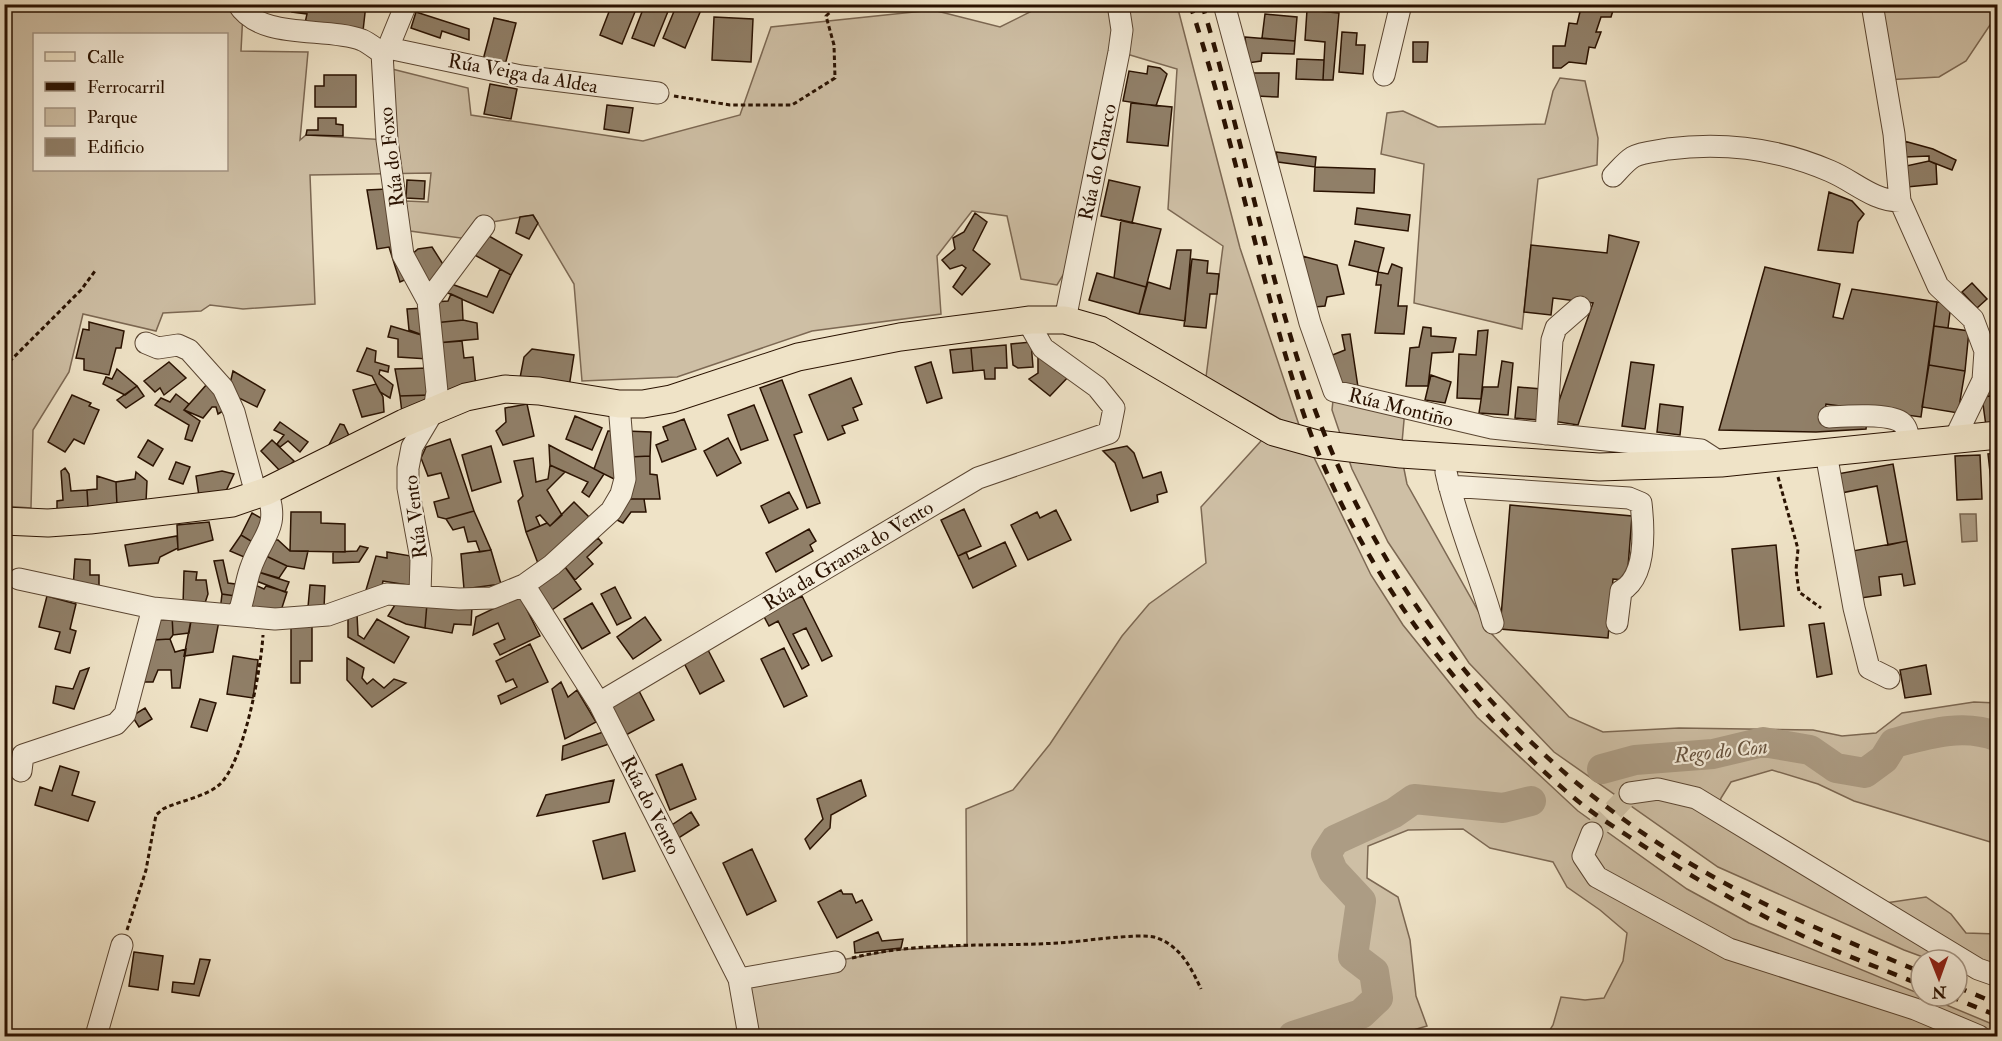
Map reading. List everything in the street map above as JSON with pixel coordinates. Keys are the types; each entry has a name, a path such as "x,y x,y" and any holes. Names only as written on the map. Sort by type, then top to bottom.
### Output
{"main road":[{"path":"4,521 48,523 90,520 232,502 261,492 434,410 466,397 505,389 619,404 643,404 671,399 777,363 838,348 987,323 1027,320 1065,320 1100,330 1274,432 1307,443 1443,457 1599,468 1721,463 1998,435"}],"street":[{"path":"238,4 243,12 263,25 363,40 385,51 406,4"},
{"name":"Rúa do Charco","path":"1065,320 1119,52 1122,30 1118,4"},
{"name":"Rúa Montiño","path":"1224,4 1310,324 1334,391 1492,428 1701,450 1721,463"},
{"path":"1384,75 1401,4"},
{"path":"1872,4 1894,134 1900,201 1938,286 1973,319 1985,351 1983,380 1954,440"},
{"name":"Rúa Veiga da Aldea","path":"385,51 521,76 658,93"},
{"name":"Rúa do Foxo","path":"385,51 387,140 403,255 428,300 437,392 434,410"},
{"path":"1613,176 1633,156 1650,152 1688,147 1768,151 1804,161 1840,176 1872,196 1900,201"},
{"path":"428,300 484,226"},
{"path":"1546,434 1554,334 1565,317 1580,307"},
{"name":"Rúa da Granxa do Vento","path":"599,703 978,478 1109,433 1114,408 1097,387 1043,348 1027,320"},
{"path":"146,343 158,348 178,345 189,350 223,388 234,412 261,492 274,510 267,536 250,570 238,615"},
{"path":"19,579 153,608 264,618 328,615 387,594 459,599 492,598 524,585 552,565 611,511 621,494 625,479 619,404"},
{"name":"Rúa Vento","path":"420,595 421,559 408,488 408,468 412,447 434,410"},
{"path":"1829,417 1857,415 1899,421 1907,428 1910,444"},
{"path":"1826,453 1854,608 1869,668 1889,678"},
{"path":"1443,457 1449,486 1493,623"},
{"path":"1449,486 1629,498 1641,503 1643,523 1635,578 1630,587 1621,591 1617,623"},
{"name":"Rúa do Vento","path":"524,585 599,703 739,979 749,1036"},
{"path":"21,771 23,755 116,724 125,714 153,608"},
{"path":"1630,793 1658,789 1696,798 1978,969 1998,976"},
{"path":"1592,833 1583,856 1597,877 1729,949 1915,1009 1979,1036"},
{"path":"96,1036 122,945"},
{"path":"739,979 836,962"}],"path":[{"path":"658,93 730,105 792,105 835,78 834,45 826,16 839,4"},
{"path":"4,368 81,290 95,271"},
{"path":"1772,458 1798,549 1796,570 1799,592 1821,608"},
{"path":"122,945 146,870 156,815 162,808 218,786 232,764 256,696 264,618"},
{"path":"836,962 861,956 928,947 1057,943 1152,936 1169,944 1190,964 1201,989"}],"green space":[{"path":"4,5 239,5 243,12 241,51 308,52 300,140 306,135 387,140 388,68 468,88 471,115 643,141 740,115 771,27 933,10 1000,27 1034,10 1039,5 1177,5 1240,248 1301,431 1206,377 1223,246 1168,209 1177,69 1120,52 1080,247 1057,285 1021,279 1007,216 972,211 937,256 941,314 812,331 677,377 582,381 574,284 533,215 480,224 468,239 410,231 406,201 428,202 431,173 310,175 315,304 243,309 210,305 201,311 163,313 156,331 83,314 69,372 33,430 31,508 5,506"},
{"path":"1875,5 1997,5 1997,24 1990,25 1966,61 1939,77 1884,80"},
{"path":"1560,78 1585,81 1598,138 1597,165 1538,179 1522,329 1414,303 1424,164 1381,154 1387,113 1403,111 1438,127 1545,124 1553,91"},
{"path":"1334,391 1405,409 1401,454 1407,484 1490,632 1569,717 1603,732 1679,728 1813,730 1842,736 1876,733 1902,713 1974,702 1997,703 1997,844 1854,801 1818,784 1772,770 1731,782 1721,798 1718,811 1872,905 1926,897 1951,914 1966,933 1997,934 1997,985 1969,974 1969,948 1909,948 1909,952 1718,867 1554,752 1469,663 1388,542 1352,469 1332,410"},
{"path":"1258,422 1307,443 1371,575 1403,625 1477,717 1578,811 1687,889 1749,923 1909,989 1909,1008 1954,1008 1997,1026 1998,1036 1546,1036 1553,1025 1561,997 1585,1000 1604,998 1623,961 1627,933 1600,910 1567,887 1553,862 1490,848 1463,829 1408,830 1368,846 1367,878 1398,897 1410,940 1416,996 1427,1026 1393,1036 749,1036 739,979 895,950 967,946 966,809 1013,790 1050,744 1122,636 1149,604 1206,563 1201,507 1261,441"}],"shaded area":[{"path":"1960,514 1976,514 1977,541 1962,542"}],"building":[{"path":"293,4 366,4 363,31 305,23 307,14 292,12"},
{"path":"612,4 637,7 622,44 600,35"},
{"path":"645,4 658,4 669,9 654,46 632,38"},
{"path":"677,4 687,4 701,10 685,48 663,38"},
{"path":"1582,4 1615,4 1611,17 1601,17 1596,32 1601,32 1595,48 1589,47 1586,64 1569,62 1561,68 1553,68 1553,46 1565,46 1569,23 1577,24"},
{"path":"1307,10 1339,13 1333,80 1323,80 1325,42 1305,40"},
{"path":"416,12 469,29 469,40 442,31 440,38 411,28"},
{"path":"1265,14 1297,17 1295,41 1262,38"},
{"path":"714,17 753,19 751,62 712,60"},
{"path":"494,18 516,23 505,65 483,60"},
{"path":"1342,32 1357,33 1356,45 1365,45 1363,74 1339,72"},
{"path":"1245,37 1295,41 1294,54 1262,53 1261,61 1248,63"},
{"path":"1413,42 1428,42 1427,62 1413,62"},
{"path":"1297,59 1324,60 1323,80 1296,79"},
{"path":"1148,66 1160,68 1167,74 1156,106 1123,101 1129,71 1147,74"},
{"path":"1249,73 1279,73 1278,97 1256,96"},
{"path":"324,75 356,75 356,107 315,107 315,86 324,86"},
{"path":"490,84 517,89 511,119 484,114"},
{"path":"1131,103 1172,107 1168,146 1127,142"},
{"path":"607,105 633,108 629,133 604,129"},
{"path":"318,118 336,118 336,124 343,125 343,136 306,135 307,130 318,130"},
{"path":"1904,141 1933,149 1956,160 1952,170 1929,161 1929,156 1905,157"},
{"path":"1276,152 1316,157 1315,167 1278,162"},
{"path":"1929,161 1936,164 1937,184 1907,187 1906,166"},
{"path":"1315,167 1375,169 1374,193 1314,191"},
{"path":"407,180 425,181 424,199 406,198"},
{"path":"1109,180 1140,187 1132,223 1101,216"},
{"path":"387,189 409,278 400,282 389,247 377,249 367,190"},
{"path":"1829,192 1852,201 1864,214 1858,222 1853,253 1818,250"},
{"path":"1357,208 1410,215 1408,231 1355,224"},
{"path":"975,213 987,222 973,250 990,264 962,295 953,287 966,268 962,265 950,269 942,260 955,249 953,238 964,232"},
{"path":"533,215 538,223 529,239 516,233 520,217"},
{"path":"1121,220 1161,229 1146,287 1114,278"},
{"path":"482,232 522,255 511,275 471,253"},
{"path":"1609,235 1639,242 1578,425 1552,421 1593,303 1553,298 1551,315 1524,312 1531,245 1607,253"},
{"path":"1355,241 1384,248 1378,272 1349,265"},
{"path":"432,247 446,269 431,290 410,256 418,249"},
{"path":"1177,250 1191,250 1185,321 1139,314 1148,282 1170,289"},
{"path":"1302,256 1337,265 1344,294 1327,297 1325,306 1315,307"},
{"path":"1192,259 1208,261 1207,273 1219,274 1217,294 1210,294 1206,328 1184,326"},
{"path":"1392,264 1402,268 1398,306 1407,306 1404,334 1375,333 1381,285 1376,285 1378,272 1388,274"},
{"path":"1765,267 1840,284 1833,317 1843,319 1852,289 1937,302 1921,417 1826,404 1823,423 1867,420 1866,429 1816,432 1719,430"},
{"path":"500,269 511,275 493,313 441,290 446,282 487,297"},
{"path":"1097,273 1146,287 1139,314 1089,300"},
{"path":"1972,283 1987,299 1977,308 1962,292"},
{"path":"451,294 462,299 463,320 434,323 434,302 448,301"},
{"path":"1937,302 1951,304 1948,328 1934,326"},
{"path":"426,308 428,337 409,330 407,309"},
{"path":"463,320 477,323 478,339 436,343 434,323"},
{"path":"89,322 124,331 121,348 116,348 109,375 84,370 84,359 76,358 83,329 89,330"},
{"path":"391,326 428,337 428,359 398,357 398,339 388,337"},
{"path":"1934,326 1969,331 1965,371 1929,365"},
{"path":"1423,327 1431,328 1431,336 1456,338 1453,352 1432,353 1428,386 1406,386 1410,348 1419,347"},
{"path":"1488,330 1481,399 1457,398 1459,354 1476,355 1478,331"},
{"path":"1350,334 1358,387 1350,388 1337,379 1330,356 1345,350 1342,335"},
{"path":"462,341 464,358 473,357 476,387 448,390 441,386 436,343"},
{"path":"1031,342 1033,367 1018,368 1013,365 1011,344"},
{"path":"1006,345 1007,368 995,368 995,379 985,379 984,370 973,371 971,348"},
{"path":"367,348 376,351 375,362 389,366 388,372 380,370 379,374 393,385 390,398 380,392 372,376 357,371"},
{"path":"971,348 973,371 953,373 950,350"},
{"path":"532,349 574,355 569,387 520,378 524,357"},
{"path":"1043,354 1070,375 1050,396 1029,379 1038,373 1038,358"},
{"path":"1998,359 1998,395 1982,397"},
{"path":"1502,361 1513,363 1508,415 1479,413 1483,387 1498,387"},
{"path":"169,362 186,378 164,395 160,388 155,392 144,381"},
{"path":"931,362 942,398 927,403 915,367"},
{"path":"1631,362 1654,365 1645,429 1622,426"},
{"path":"1929,365 1965,371 1958,413 1922,407"},
{"path":"429,368 431,395 400,396 395,369"},
{"path":"117,369 137,386 125,395 103,384 106,377 112,379"},
{"path":"233,371 265,390 257,407 231,394 229,388"},
{"path":"1431,375 1451,382 1445,403 1425,400"},
{"path":"851,378 862,404 853,408 858,420 842,426 845,433 828,440 809,395"},
{"path":"782,380 802,432 794,435 820,503 807,508 760,388"},
{"path":"208,383 228,408 218,414 216,407 212,407 203,418 184,410"},
{"path":"376,384 383,397 384,412 362,417 353,390"},
{"path":"137,386 144,396 126,408 117,400"},
{"path":"1518,387 1542,389 1539,420 1515,418"},
{"path":"176,394 189,404 184,410 200,421 192,441 185,439 189,425 155,405 161,398 170,402"},
{"path":"72,395 91,403 89,406 99,410 84,444 74,439 65,452 48,442"},
{"path":"428,395 428,404 402,413 400,396"},
{"path":"1998,395 1998,424 1986,426 1982,397"},
{"path":"527,404 534,436 503,445 496,431 506,422 505,408"},
{"path":"1660,404 1683,407 1680,435 1657,432"},
{"path":"754,405 768,440 741,450 728,415"},
{"path":"575,416 602,428 592,450 566,439"},
{"path":"684,419 696,449 662,462 656,445 668,440 663,427"},
{"path":"280,422 308,442 300,452 288,441 280,447 277,444 284,435 274,430"},
{"path":"340,424 344,425 351,440 329,445"},
{"path":"608,431 615,431 618,481 594,469"},
{"path":"626,431 651,432 650,456 629,457"},
{"path":"728,438 741,463 717,476 704,451"},
{"path":"450,439 474,511 446,519 438,517 434,502 449,498 441,473 428,476 421,458 426,447"},
{"path":"148,440 163,449 153,466 138,457"},
{"path":"272,440 294,461 282,473 261,451"},
{"path":"549,445 604,474 589,497 582,492 588,482 550,465"},
{"path":"491,446 501,482 472,491 462,455"},
{"path":"1127,446 1134,453 1143,478 1161,472 1167,492 1157,495 1158,502 1131,511 1115,463 1103,451"},
{"path":"1998,453 1998,480 1991,481 1988,454"},
{"path":"1980,455 1982,499 1957,500 1955,456"},
{"path":"650,456 650,474 657,475 660,499 626,499 629,457"},
{"path":"533,458 536,482 548,479 550,465 565,472 547,490 562,515 550,526 540,515 536,517 540,526 526,532 518,501 523,496 514,461"},
{"path":"176,462 190,467 183,484 169,479"},
{"path":"1893,464 1907,541 1888,545 1877,486 1841,493 1837,474"},
{"path":"65,468 69,474 71,491 87,490 88,508 57,510 57,501 63,500 61,471"},
{"path":"222,471 234,474 225,493 199,496 196,476"},
{"path":"136,472 147,481 146,502 117,506 116,482 135,479"},
{"path":"97,476 116,482 117,506 88,508 87,490 97,489"},
{"path":"789,492 798,509 769,523 761,506"},
{"path":"626,499 644,499 646,512 631,512 623,523 613,518"},
{"path":"574,502 593,521 539,566 526,532 547,523 550,526"},
{"path":"1510,505 1632,516 1627,580 1613,579 1608,638 1500,629"},
{"path":"964,509 981,546 958,556 941,520"},
{"path":"1056,510 1071,540 1028,560 1011,525 1037,512 1040,518"},
{"path":"474,511 491,550 480,552 476,541 468,542 464,527 453,530 446,519"},
{"path":"291,512 321,512 321,523 345,524 345,552 290,551"},
{"path":"252,513 268,522 259,546 241,535"},
{"path":"209,522 213,540 178,550 177,525"},
{"path":"809,529 816,541 810,545 813,551 776,572 766,553"},
{"path":"241,535 256,544 251,560 230,551"},
{"path":"177,536 178,548 160,557 158,563 129,566 125,545"},
{"path":"598,538 602,543 587,557 593,564 575,580 565,567"},
{"path":"271,540 278,540 290,551 308,551 304,569 287,566 264,555"},
{"path":"1907,541 1915,584 1904,586 1902,574 1879,577 1881,595 1854,599 1847,552"},
{"path":"1005,542 1016,566 973,588 958,556 966,552 969,559"},
{"path":"1776,545 1784,626 1740,630 1732,549"},
{"path":"360,546 368,548 359,562 333,563 333,552 357,551"},
{"path":"491,550 501,584 464,589 461,554"},
{"path":"387,552 417,557 414,586 383,581 381,590 366,590 376,556 387,558"},
{"path":"262,554 287,566 279,578 255,571"},
{"path":"75,559 90,560 90,575 99,575 99,589 73,588"},
{"path":"223,560 228,583 243,585 242,597 222,594 214,561"},
{"path":"565,567 581,589 552,610 536,588"},
{"path":"184,571 197,572 196,580 206,580 208,594 204,606 183,605"},
{"path":"255,571 289,582 285,592 251,579"},
{"path":"253,584 264,589 266,586 287,592 279,617 245,611"},
{"path":"310,585 325,586 324,608 308,607"},
{"path":"615,587 631,618 617,625 601,594"},
{"path":"222,594 242,597 220,611"},
{"path":"47,596 76,604 70,629 76,631 70,653 55,649 60,632 39,627"},
{"path":"520,596 540,636 500,655 494,644 505,639 498,623 473,635 476,617"},
{"path":"802,596 832,656 822,661 806,628 793,634 809,665 802,669 778,621 769,626 761,611 778,608"},
{"path":"398,600 427,603 425,628 406,624 388,616"},
{"path":"427,603 472,607 471,625 454,624 452,633 425,628"},
{"path":"592,603 610,633 582,649 564,619"},
{"path":"163,612 172,615 173,635 170,639 153,640"},
{"path":"348,614 357,614 358,635 364,639 377,619 409,637 394,663 348,637"},
{"path":"172,615 192,615 189,633 173,635"},
{"path":"192,615 219,621 213,652 184,656"},
{"path":"645,617 661,640 633,659 617,637"},
{"path":"291,622 312,622 312,661 300,661 300,683 291,683"},
{"path":"1824,623 1832,674 1817,677 1809,625"},
{"path":"170,639 175,652 186,649 180,688 172,688 171,670 158,670 153,682 143,682 153,640"},
{"path":"530,644 548,682 501,704 498,696 517,687 513,679 506,682 496,661"},
{"path":"707,648 724,681 700,694 683,661"},
{"path":"784,648 807,696 784,707 761,659"},
{"path":"233,656 258,660 253,698 227,694"},
{"path":"347,658 364,668 362,678 367,684 373,679 384,688 394,679 406,683 372,707 347,680"},
{"path":"1926,665 1931,694 1905,698 1900,670"},
{"path":"89,668 74,709 53,703 56,686 73,689 80,671"},
{"path":"561,682 568,697 577,690 596,722 565,739 552,689"},
{"path":"638,689 654,720 626,735 610,704"},
{"path":"200,699 216,703 207,731 191,727"},
{"path":"145,708 152,719 139,727 132,716"},
{"path":"606,731 609,744 562,760 563,746"},
{"path":"682,764 696,799 670,810 656,775"},
{"path":"60,766 79,772 72,795 95,802 88,821 35,805 40,787 52,791"},
{"path":"614,780 609,802 537,816 546,795"},
{"path":"861,780 866,796 831,815 830,828 810,849 805,839 823,819 817,799"},
{"path":"691,812 699,825 677,839 669,827"},
{"path":"625,833 635,871 603,879 593,841"},
{"path":"752,849 776,901 747,915 723,863"},
{"path":"841,890 843,894 852,894 856,903 862,900 872,920 837,938 818,902"},
{"path":"878,932 882,941 903,939 901,948 855,953 854,942"},
{"path":"134,952 163,956 158,990 129,986"},
{"path":"200,959 210,960 199,996 172,992 173,982 194,984"}],"waterway":[{"name":"Rego do Con","path":"1602,769 1635,760 1713,754 1763,742 1810,750 1836,768 1865,773 1884,759 1894,743 1933,733 1959,730 1998,737"},
{"name":"Rego do Con","path":"1293,1036 1361,1014 1378,998 1374,972 1353,956 1361,901 1333,871 1326,854 1335,840 1394,813 1414,799 1503,808 1531,801"}],"tunnel":[{"path":"1592,833 1630,793"}],"railway":[{"path":"1190,4 1220,105 1273,311 1303,412 1324,466 1349,520 1379,572 1412,622 1488,716 1530,758 1598,816 1723,894 1807,938 1909,980"},
{"path":"1202,4 1282,308 1322,427 1354,500 1392,569 1436,634 1486,695 1541,751 1601,803 1667,849 1728,885 1823,931 1909,967"},
{"path":"1969,992 1998,1004"},
{"path":"1969,1004 1998,1016"}]}
